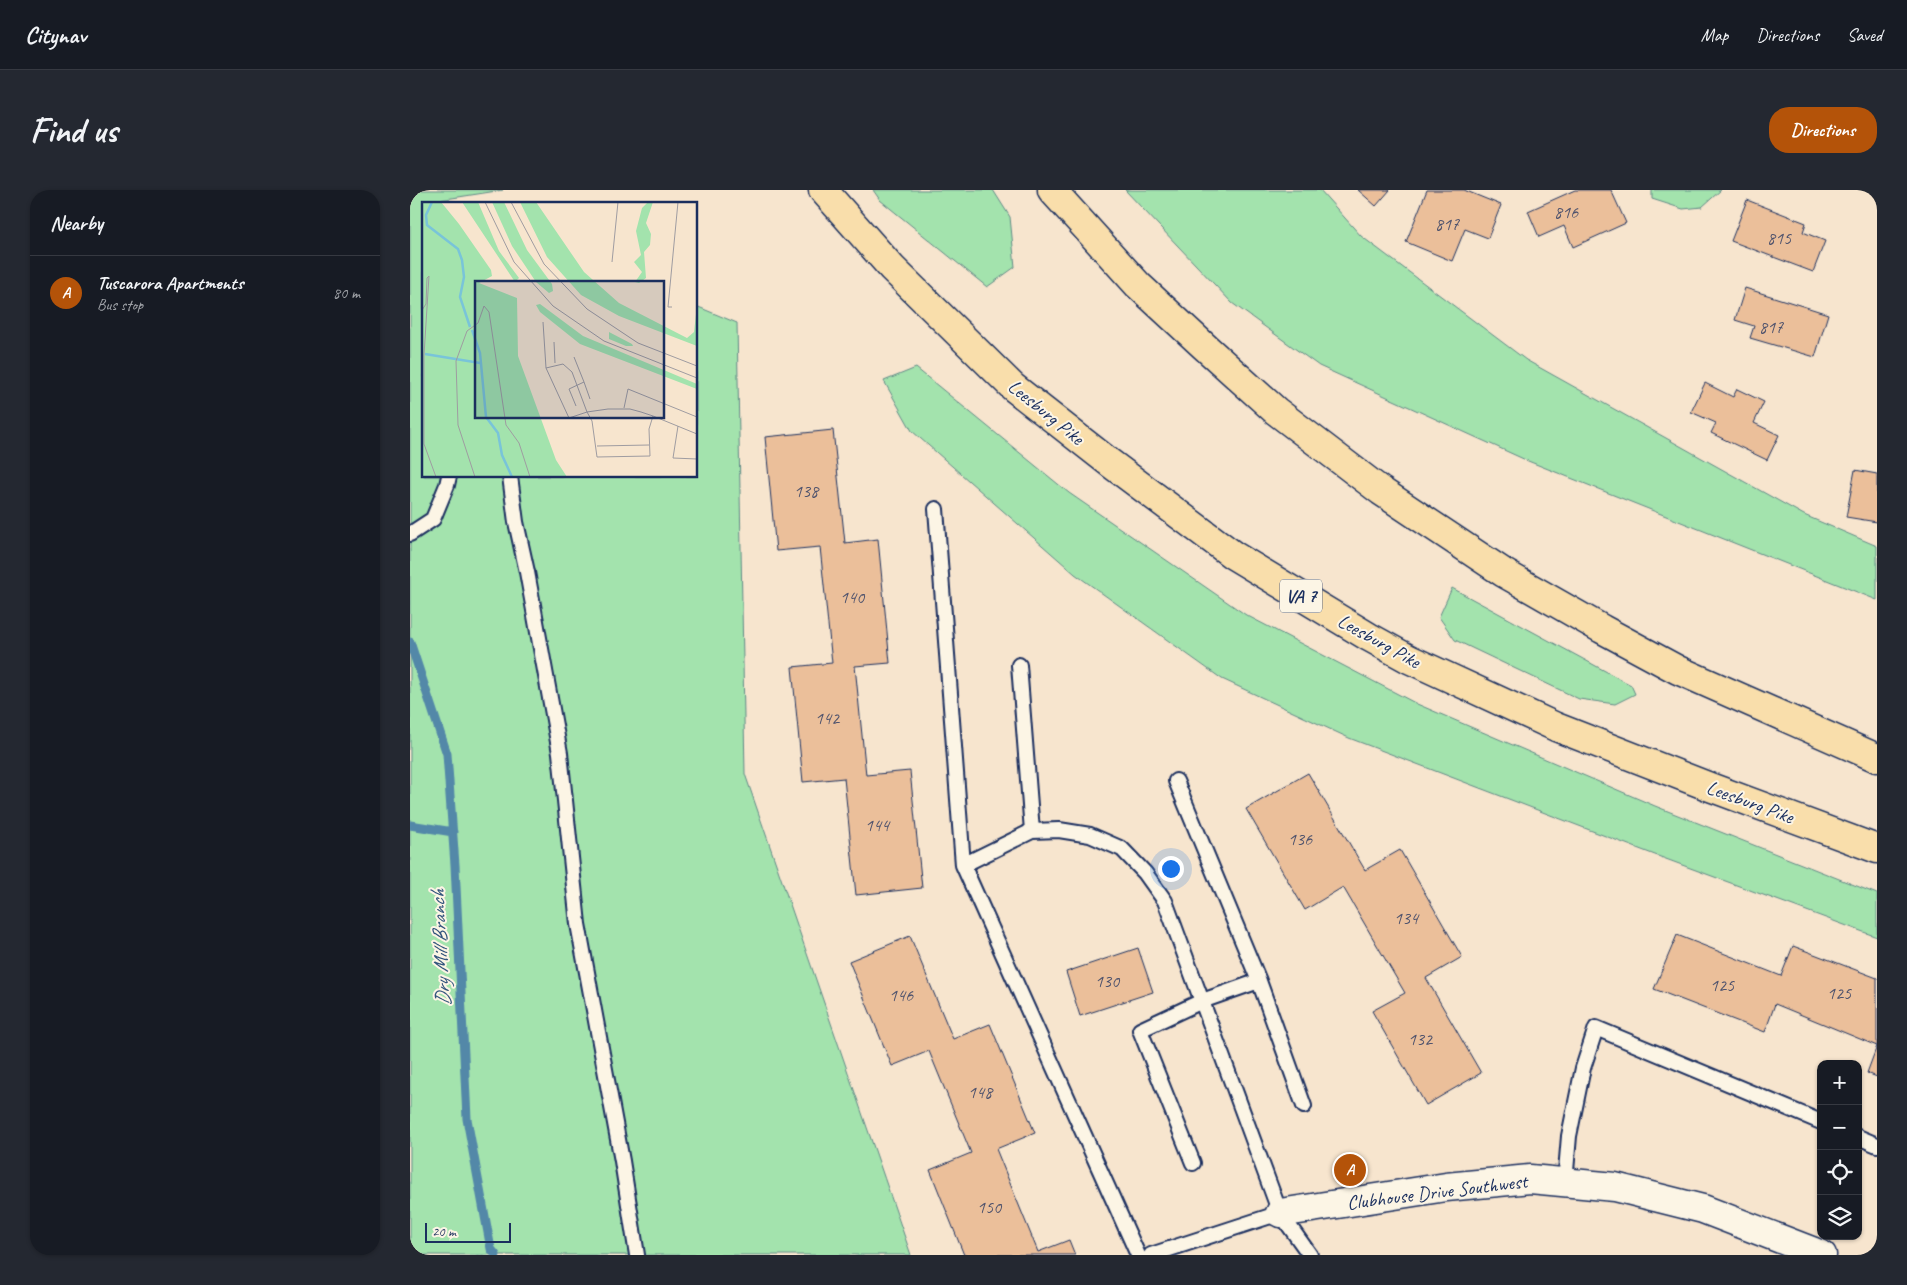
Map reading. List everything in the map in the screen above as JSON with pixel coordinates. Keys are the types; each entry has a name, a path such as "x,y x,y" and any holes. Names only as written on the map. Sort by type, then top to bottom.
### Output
{"highway":[{"name":"Leesburg Pike","path":"823,190 892,268 1013,387 1110,463 1233,555 1409,659 1556,727 1877,849"},
{"path":"1052,190 1138,285 1204,346 1276,411 1381,491 1504,573 1678,670 1877,758"}],"street":[{"name":"Clubhouse Drive Southwest","path":"1280,1213 1456,1186 1530,1179 1615,1187 1703,1209 1790,1249 1822,1255"}],"lane":[{"path":"410,534 433,519 448,485 448,478"},
{"path":"510,478 516,522 528,572 560,753 578,924 622,1161 637,1255"},
{"path":"936,509 963,865 1138,1255"},
{"path":"1019,665 1032,831"},
{"path":"1176,781 1259,980 1304,1106"},
{"path":"963,865 1032,831 1059,830 1090,835 1122,849 1144,873 1164,901 1280,1213 1310,1255"},
{"path":"1193,1163 1140,1030 1202,1002 1259,980"},
{"path":"1564,1183 1569,1136 1583,1068 1596,1028 1817,1120"},
{"path":"1862,1139 1877,1145"},
{"path":"1150,1255 1280,1213"}],"green space":[{"path":"410,190 503,190 433,201 435,202 422,202 422,478 698,478 698,307 737,323 745,774 911,1255 410,1255"},
{"path":"873,190 993,190 1010,217 1015,267 987,287 880,200"},
{"path":"1125,190 1320,190 1361,236 1526,360 1804,515 1877,546 1877,600 1528,461 1319,366 1232,303"},
{"path":"1652,190 1721,190 1702,207 1683,209 1652,199"},
{"path":"916,368 1069,493 1246,615 1417,704 1655,806 1877,894 1877,937 1655,855 1349,738 1222,679 1075,574 912,431 884,381"},
{"path":"1452,588 1631,685 1635,694 1615,704 1579,699 1455,640 1439,617"}],"building":[{"path":"1358,190 1390,190 1376,206"},
{"path":"1427,190 1464,190 1501,205 1488,238 1465,229 1452,261 1406,242"},
{"path":"1575,190 1611,190 1626,223 1573,247 1564,226 1539,237 1528,211"},
{"path":"1747,200 1806,223 1803,232 1825,241 1813,272 1731,241"},
{"path":"1745,288 1828,314 1815,357 1750,338 1754,326 1735,320"},
{"path":"1705,383 1733,397 1737,389 1764,402 1754,423 1779,435 1767,460 1711,433 1716,423 1691,412"},
{"path":"833,430 845,543 878,539 890,663 855,666 866,775 910,771 922,888 856,895 844,778 803,782 792,667 832,663 820,547 776,551 765,437"},
{"path":"1855,470 1877,474 1877,522 1846,517"},
{"path":"1308,773 1365,870 1400,850 1462,957 1426,978 1481,1073 1426,1105 1372,1011 1405,993 1343,887 1305,910 1246,809"},
{"path":"1677,935 1781,976 1793,946 1877,978 1877,1046 1775,1004 1765,1032 1654,989"},
{"path":"910,936 953,1039 990,1024 1035,1133 996,1149 1038,1252 1069,1240 1075,1255 964,1255 930,1170 971,1153 929,1051 892,1066 849,961"},
{"path":"1138,948 1153,992 1080,1016 1066,972"},
{"path":"1877,1046 1877,1077 1867,1073"}],"waterway":[{"name":"Dry Mill Branch","path":"410,642 447,754 455,865 467,1119 491,1249 496,1255"},
{"path":"410,825 453,832"}],"place":[{"name":"Tuscarora Apartments","path":"1350,1170"}]}
